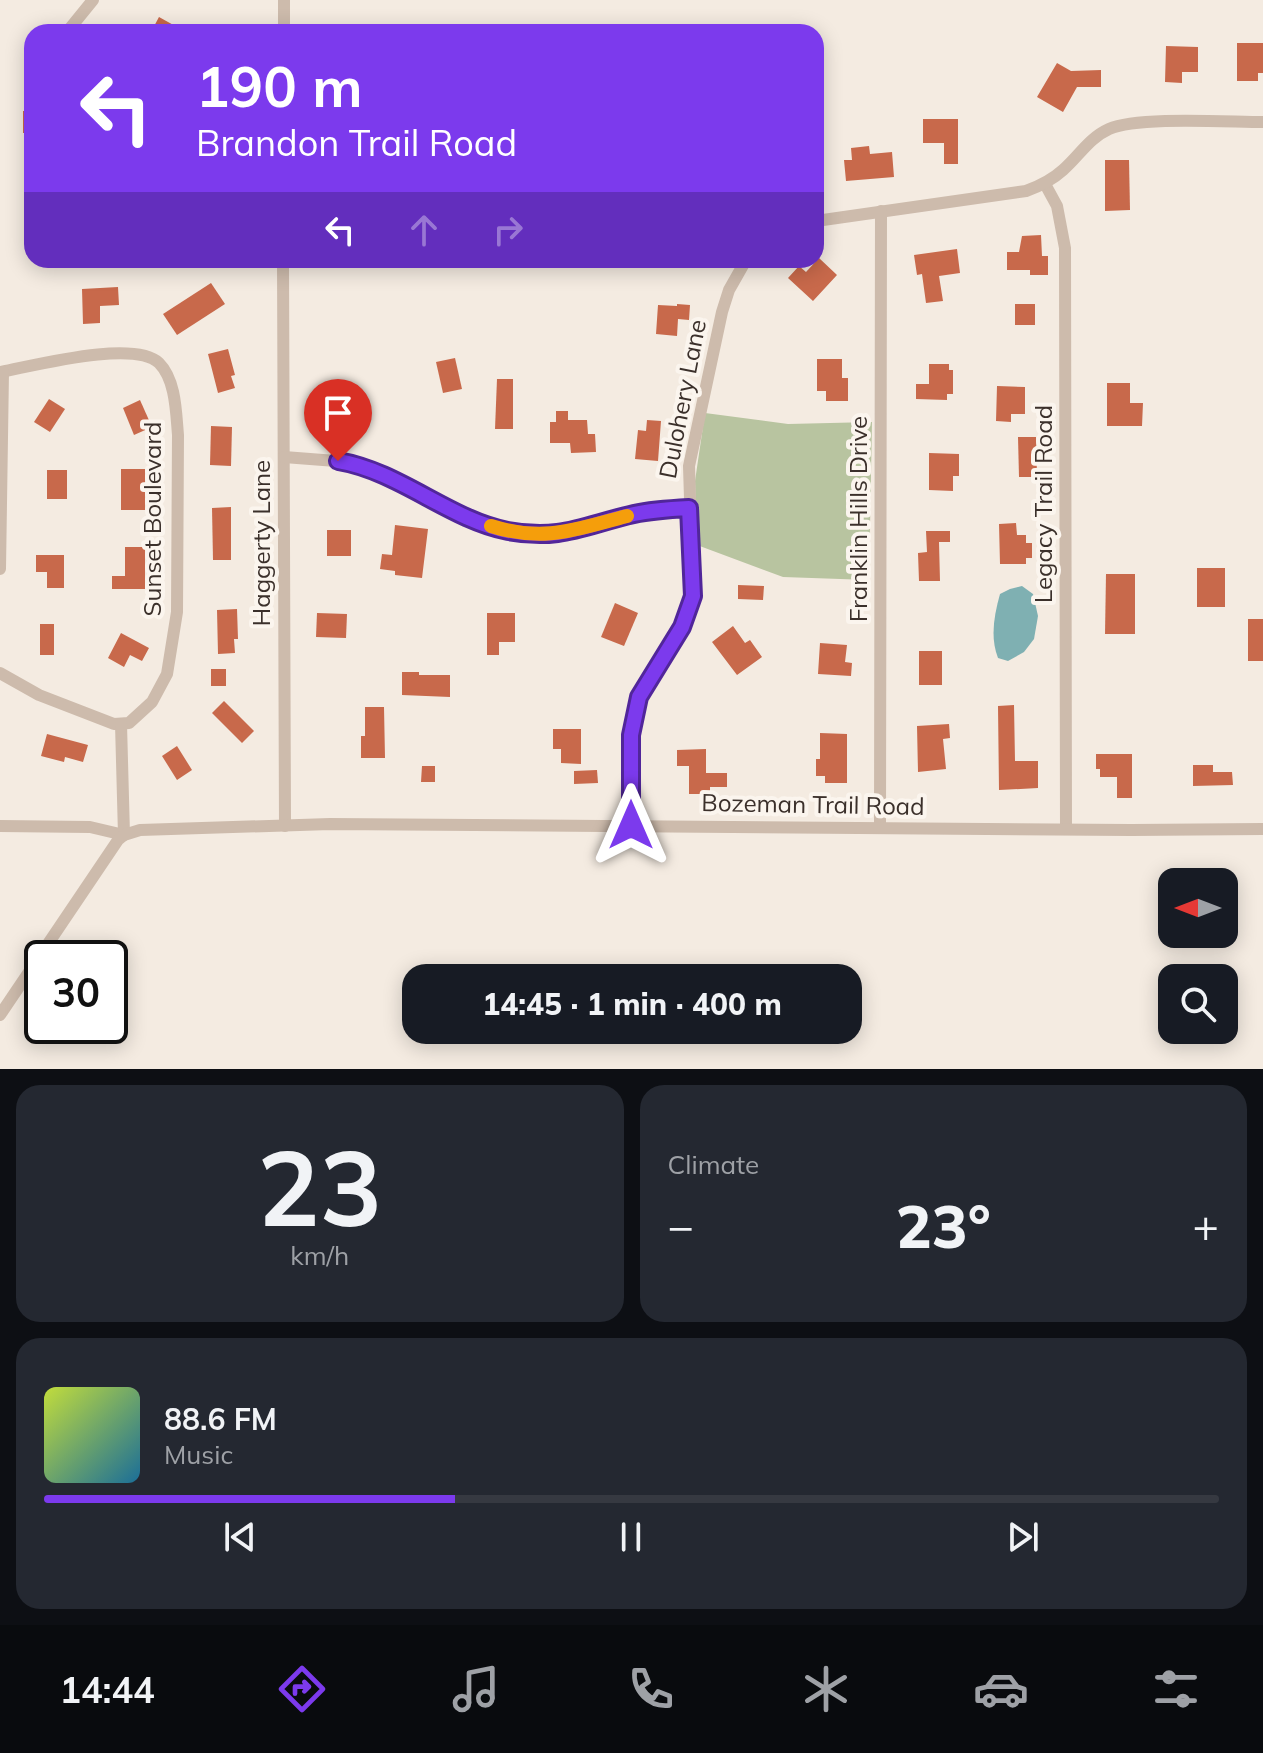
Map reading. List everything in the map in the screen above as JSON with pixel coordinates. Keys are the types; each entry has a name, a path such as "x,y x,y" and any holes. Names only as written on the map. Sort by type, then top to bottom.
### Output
{"street":[{"path":"74,24 93,0"},
{"path":"284,0 284,24"},
{"path":"824,220 1026,191 1045,184 1092,139 1110,128 1135,124 1263,122"},
{"name":"Legacy Trail Road","path":"1045,184 1057,206 1066,260 1066,829"},
{"name":"Franklin Hills Drive","path":"880,828 881,211"},
{"name":"Haggerty Lane","path":"283,268 285,826"},
{"name":"Dulohery Lane","path":"631,825 631,735 639,697 682,627 693,596 689,466 722,312 729,290 741,268"},
{"name":"Sunset Boulevard","path":"2,372 121,352 157,362 172,388 178,435 177,612 173,649 167,674 152,702 138,717 121,724"},
{"path":"0,569 2,372"},
{"path":"284,457 349,462 379,472 490,526 528,534 575,531 635,514 689,508"},
{"path":"0,673 55,702 99,720 121,724 124,835 0,1015"},
{"name":"Bozeman Trail Road","path":"0,826 90,827 124,835 140,830 330,824 1263,829"}],"green space":[{"path":"705,413 788,424 872,422 869,580 783,577 697,545 695,481"}],"water":[{"path":"1022,586 1033,594 1038,616 1034,639 1024,652 1008,661 998,658 996,650 996,610 1000,594"}],"building":[{"path":"159,17 172,24 155,24"},
{"path":"1237,43 1263,43 1263,73 1258,73 1258,81 1237,81"},
{"path":"1166,46 1198,47 1198,72 1182,72 1182,83 1165,82"},
{"path":"1057,63 1071,71 1101,70 1101,87 1077,87 1063,112 1037,97"},
{"path":"923,119 958,119 958,164 944,164 944,143 923,143"},
{"path":"869,146 870,154 892,152 894,177 846,181 844,160 852,160 851,148"},
{"path":"1105,160 1129,160 1130,210 1105,211"},
{"path":"1041,235 1042,256 1048,256 1048,275 1030,275 1030,270 1007,270 1007,252 1019,252 1022,236"},
{"path":"957,249 960,273 939,276 943,301 926,303 922,274 917,275 914,255"},
{"path":"824,263 837,275 813,301 788,278 797,268 806,272 810,268 824,268"},
{"path":"211,283 225,304 177,335 163,314"},
{"path":"118,287 119,305 100,306 100,323 83,324 82,289"},
{"path":"1015,304 1035,304 1035,325 1015,325"},
{"path":"658,305 690,305 689,320 678,319 677,336 656,334"},
{"path":"228,349 235,388 218,393 208,354"},
{"path":"455,358 462,389 443,393 436,362"},
{"path":"817,359 842,359 842,378 848,378 848,401 826,401 826,391 817,391"},
{"path":"929,364 949,364 949,370 953,370 953,394 947,394 947,400 916,399 916,384 929,384"},
{"path":"497,379 513,379 513,429 495,429"},
{"path":"1107,383 1130,383 1130,403 1143,403 1142,426 1107,426"},
{"path":"997,386 1025,387 1025,414 1011,414 1011,422 996,421"},
{"path":"317,387 339,387 339,426 316,426"},
{"path":"49,399 65,409 50,432 34,422"},
{"path":"140,400 152,427 134,435 123,408"},
{"path":"556,411 568,411 568,420 587,420 588,434 595,434 596,452 571,453 570,443 550,443 550,422 556,422"},
{"path":"647,420 661,421 658,461 635,459 638,430 646,431"},
{"path":"211,426 232,427 231,466 210,465"},
{"path":"1018,437 1036,437 1037,477 1019,477"},
{"path":"929,453 959,454 959,476 953,476 953,491 929,490"},
{"path":"121,469 145,469 145,510 121,510"},
{"path":"47,470 67,470 67,499 47,499"},
{"path":"231,507 231,560 213,560 212,508"},
{"path":"1016,523 1017,535 1026,535 1026,543 1032,543 1032,558 1026,558 1026,564 1000,564 999,524"},
{"path":"395,525 428,529 422,578 395,575 395,571 380,569 382,554 392,555"},
{"path":"327,530 351,530 351,556 327,556"},
{"path":"926,531 950,531 950,542 939,542 940,581 919,581 918,553 927,552"},
{"path":"125,547 145,547 145,589 112,589 112,576 125,576"},
{"path":"36,555 64,555 64,588 47,588 47,572 36,572"},
{"path":"1197,568 1225,568 1225,607 1197,607"},
{"path":"1106,574 1135,574 1135,634 1105,634"},
{"path":"738,585 764,586 763,600 738,599"},
{"path":"615,603 638,613 624,646 601,637"},
{"path":"237,609 235,653 218,654 217,610"},
{"path":"317,613 347,614 346,638 316,637"},
{"path":"487,613 515,613 515,642 499,642 499,655 487,655"},
{"path":"1248,619 1263,619 1263,661 1248,661"},
{"path":"40,624 54,624 54,655 40,655"},
{"path":"733,626 745,643 750,640 762,657 737,675 712,642"},
{"path":"121,633 149,648 142,661 130,655 124,667 108,658"},
{"path":"820,643 847,645 845,662 852,663 851,676 818,674"},
{"path":"919,651 942,651 942,685 919,685"},
{"path":"211,669 226,669 226,686 211,686"},
{"path":"402,672 450,675 450,697 402,695"},
{"path":"224,701 254,731 242,743 212,713"},
{"path":"1014,705 1015,761 1038,761 1038,788 999,790 998,706"},
{"path":"365,707 384,707 385,758 361,758"},
{"path":"949,724 950,738 943,739 946,769 918,772 917,726"},
{"path":"553,729 581,729 581,764 561,763 561,749 553,749"},
{"path":"820,733 847,734 847,783 825,783 825,776 816,776 816,759 820,759"},
{"path":"47,734 88,745 83,762 65,757 64,762 41,756"},
{"path":"177,746 192,770 177,780 162,756"},
{"path":"706,749 706,773 727,773 727,787 710,787 710,794 689,794 689,766 677,766 677,750"},
{"path":"1096,754 1132,754 1132,798 1117,798 1117,777 1100,777 1100,769 1096,769"},
{"path":"1193,765 1213,765 1213,772 1232,772 1233,785 1193,786"},
{"path":"422,766 435,766 435,782 421,782"},
{"path":"597,770 598,783 574,784 574,771"}],"slow traffic":[{"path":"491,526 528,534 550,534 575,531 627,516"}],"route":[{"path":"338,461 379,472 490,526 528,534 575,531 635,514 689,508 693,596 682,627 639,697 631,735 631,825"}]}
